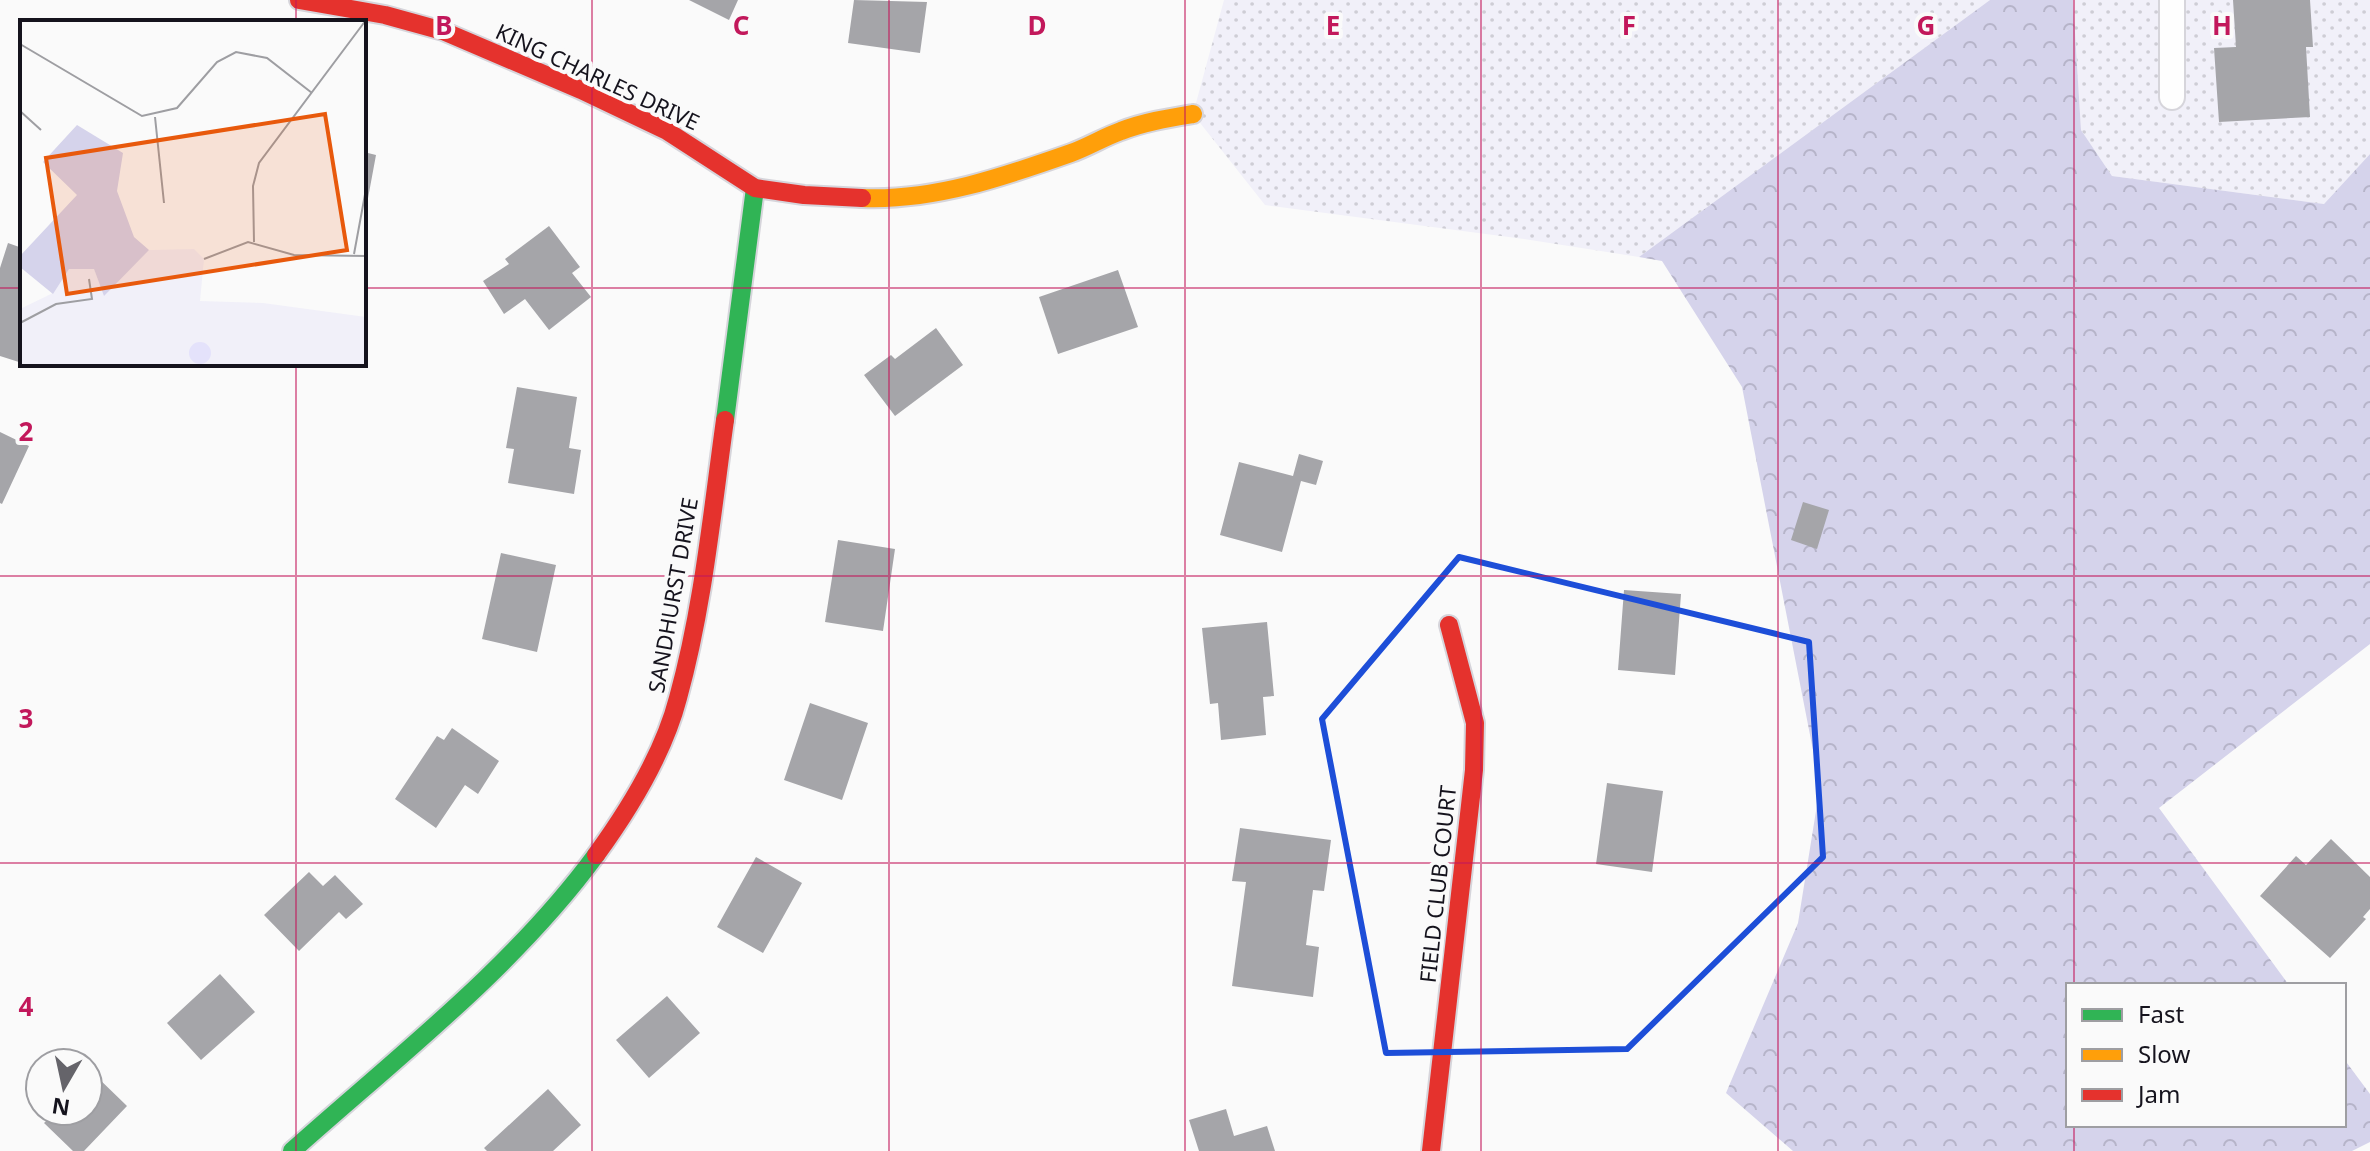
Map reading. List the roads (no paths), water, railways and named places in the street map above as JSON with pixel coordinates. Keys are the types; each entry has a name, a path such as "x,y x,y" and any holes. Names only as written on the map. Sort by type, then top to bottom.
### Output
{"street":[{"name":"KING CHARLES DRIVE","path":"299,0 385,15 443,31 667,131 755,188 804,195 881,198 933,194 973,185 1074,152 1121,131 1193,114"},
{"name":"SANDHURST DRIVE","path":"292,1151 500,965 539,925 609,837 659,750 678,700 703,585 755,188"},
{"name":"FIELD CLUB COURT","path":"1431,1151 1474,770 1475,723 1449,625"}],"lane":[{"path":"2172,0 2172,97"}]}
